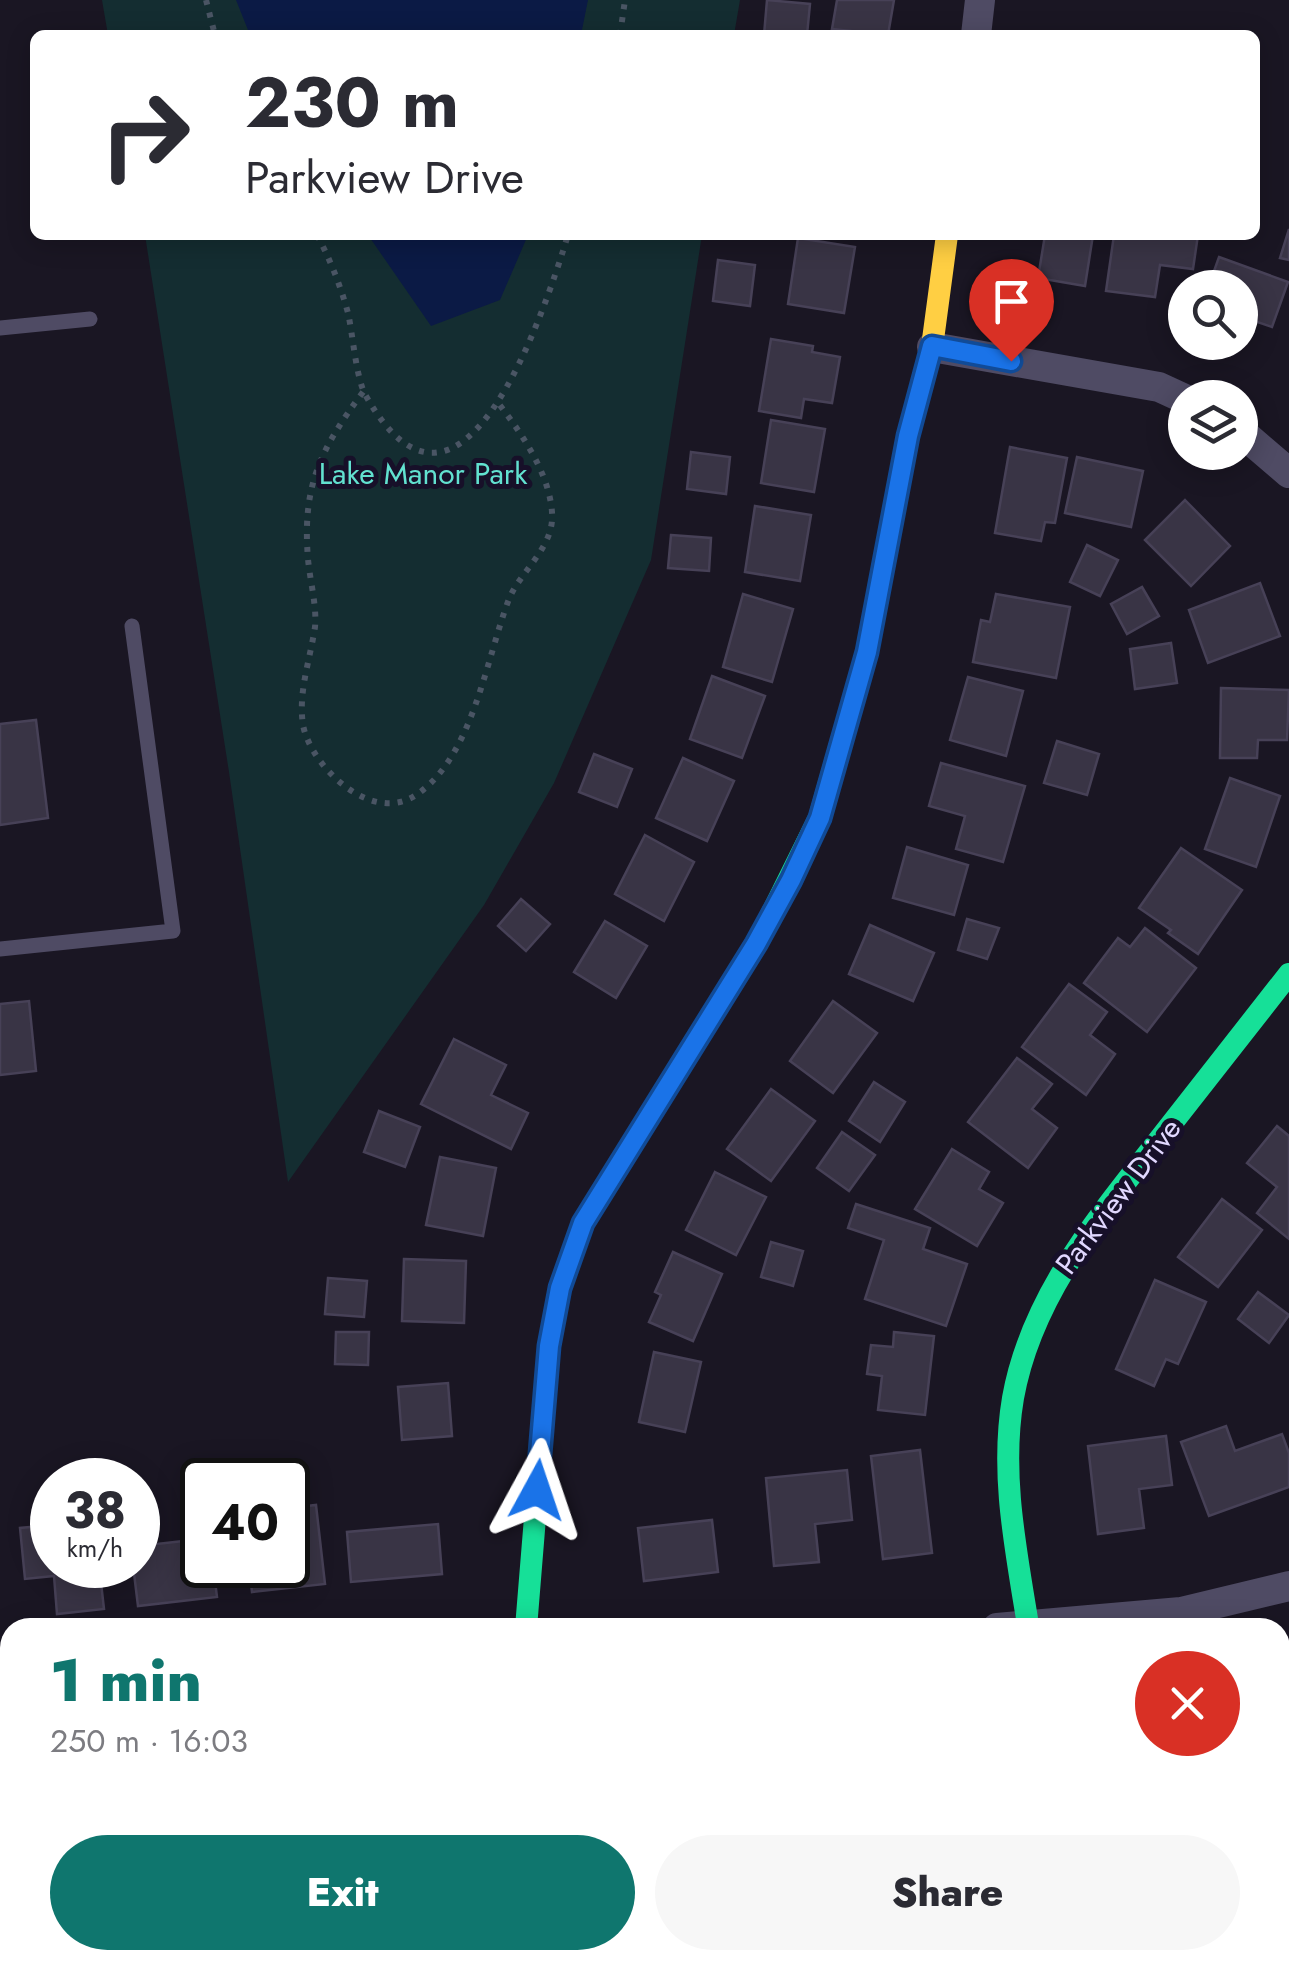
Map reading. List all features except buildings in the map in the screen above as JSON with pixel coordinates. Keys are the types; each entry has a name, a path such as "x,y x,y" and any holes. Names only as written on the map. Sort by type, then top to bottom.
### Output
{"street":[{"path":"977,30 980,0"},
{"path":"527,1618 549,1346 560,1288 583,1223 756,944 820,818 867,652 908,436 932,346 947,240"},
{"path":"932,346 1168,391"},
{"path":"1258,446 1289,473"},
{"name":"Parkview Drive","path":"1012,1618 1008,1443 1019,1362 1033,1325 1087,1230 1289,974"},
{"path":"1109,1618 1181,1612 1289,1586"}],"lane":[{"path":"0,328 90,318"},
{"path":"0,949 173,931 132,626"}],"path":[{"path":"206,0 214,30"},
{"path":"621,30 624,0"},
{"path":"319,240 347,310 363,392 388,429 414,449 431,455 453,449 499,404 566,240"},
{"path":"363,392 334,431 316,466 306,526 316,622 302,692 304,727 316,755 338,782 364,799 390,802 414,797 453,755 478,695 511,594 549,534 553,514 546,484 519,430 499,404"}],"green space":[{"path":"102,0 740,0 735,30 107,30"},
{"name":"Lake Manor Park","path":"146,240 701,240 651,560 554,783 484,905 288,1182"}],"water":[{"path":"236,0 588,0 582,30 248,30"},
{"path":"371,240 526,240 500,300 431,326"}],"traffic: fast":[{"path":"527,1618 549,1346 560,1288 583,1223 756,945 819,818 839,748"},
{"path":"1027,1618 1011,1512 1008,1455 1013,1398 1035,1325 1092,1227 1289,974"}],"traffic: slow":[{"path":"839,748 867,651 908,436 932,347 946,240"}],"route":[{"path":"537,1490 549,1346 560,1288 583,1223 756,944 820,818 867,652 908,436 932,346 1011,361"}]}
